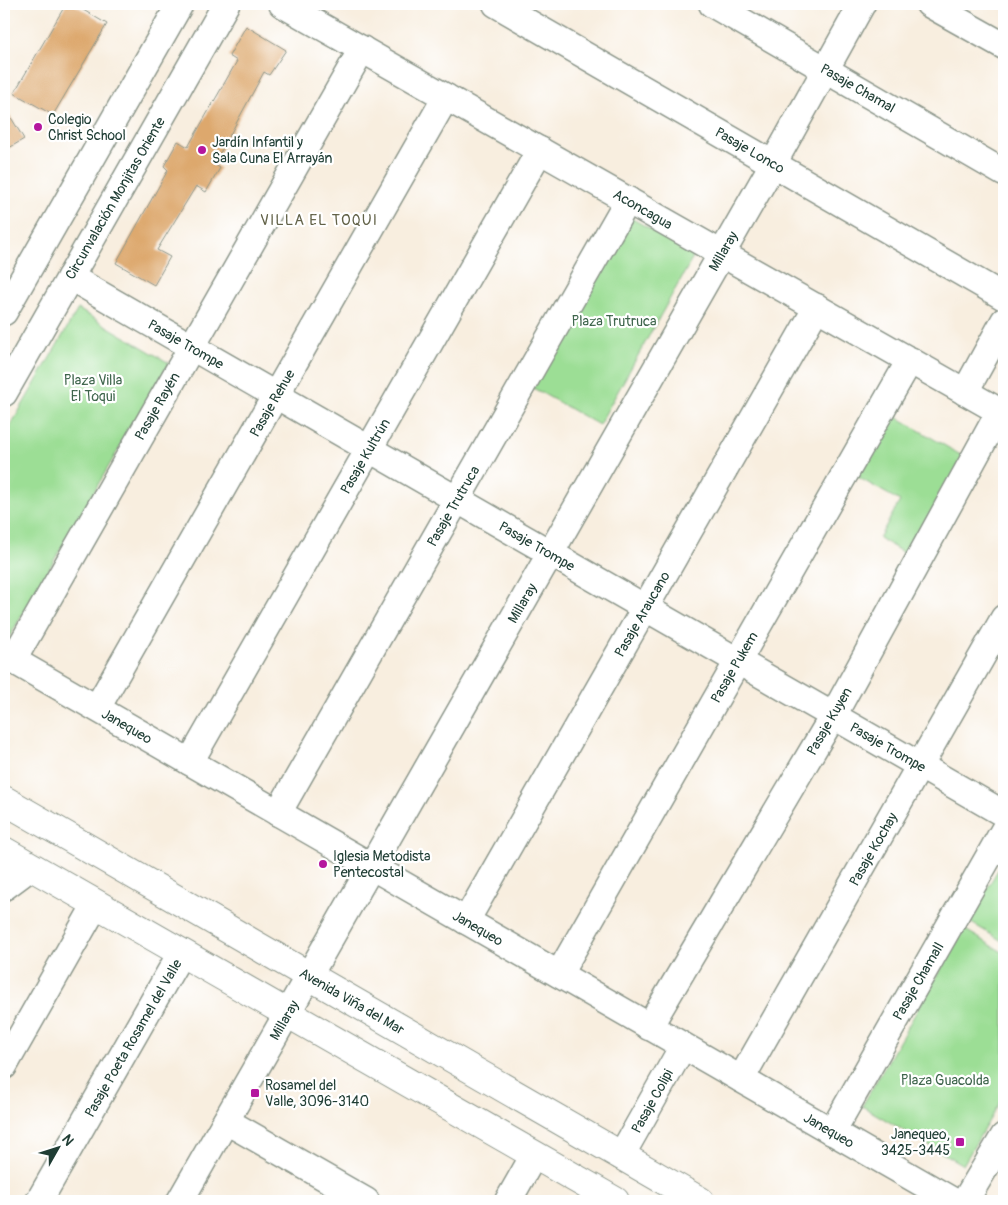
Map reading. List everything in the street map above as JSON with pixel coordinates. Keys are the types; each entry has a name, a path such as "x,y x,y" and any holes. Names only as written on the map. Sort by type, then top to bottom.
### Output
{"main road":[{"name":"Avenida Viña del Mar","path":"4,800 700,1201"},
{"path":"4,851 615,1201"}],"street":[{"path":"4,312 180,4"},
{"name":"Circunvalación Monjitas Oriente","path":"4,393 226,4"},
{"name":"Pasaje Lonco","path":"496,4 1004,297"},
{"name":"Pasaje Chamal","path":"712,4 1004,172"},
{"name":"Millaray","path":"180,1201 774,164 862,4"},
{"path":"929,4 1004,46"},
{"name":"Aconcagua","path":"292,16 362,49 1002,412"},
{"name":"Pasaje Rayén","path":"8,657 191,347 362,49"},
{"name":"Pasaje Rehue","path":"97,708 446,97"},
{"name":"Pasaje Kultrún","path":"190,762 540,150"},
{"name":"Pasaje Trutruca","path":"278,812 628,200"},
{"name":"Pasaje Trompe","path":"70,277 122,302 191,347 1004,814"},
{"name":"Pasaje Araucano","path":"466,921 817,307"},
{"path":"965,392 1004,322"},
{"name":"Pasaje Pukem","path":"559,974 910,360"},
{"name":"Pasaje Kuyen","path":"649,1027 833,716 1002,412"},
{"name":"Pasaje Kochay","path":"741,1080 1004,618"},
{"name":"Janequeo","path":"8,657 953,1201"},
{"name":"Pasaje Chamall","path":"832,1132 1004,830"},
{"path":"4,887 31,867"},
{"path":"4,1066 96,904"},
{"name":"Pasaje Poeta Rosamel del Valle","path":"39,1201 181,953"},
{"name":"Pasaje Colipi","path":"621,1156 683,1046"},
{"path":"226,1121 366,1201"},
{"path":"965,1201 1004,1136"},
{"path":"508,1201 534,1155"}],"green space":[{"name":"Plaza Trutruca","path":"629,217 695,254 599,425 533,388"},
{"name":"Plaza Villa El Toqui","path":"78,309 169,363 7,641 4,640 4,437"},
{"path":"890,413 964,457 907,555 879,538 900,501 854,475"},
{"path":"999,868 1004,871 1004,942 968,921"},
{"name":"Plaza Guacolda","path":"964,929 1004,953 1004,1095 963,1165 862,1106"}],"building":[{"path":"66,4 73,4 107,24 53,115 14,93"},
{"path":"246,26 286,50 269,75 264,72 214,164 220,168 206,192 196,186 157,250 170,257 154,285 116,263 168,170 164,166 178,141 188,147 237,61 229,56"},
{"path":"4,106 24,139 4,151"}],"place":[{"name":"Colegio Christ School","path":"38,127"},
{"name":"Jardín Infantil y Sala Cuna El Arrayán","path":"202,150"},
{"name":"Iglesia Metodista Pentecostal","path":"323,864"},
{"name":"Rosamel del Valle, 3096-3140","path":"255,1093"},
{"name":"Janequeo, 3425-3445","path":"960,1142"}],"district":[{"name":"VILLA EL TOQUI","path":"319,220"}]}
